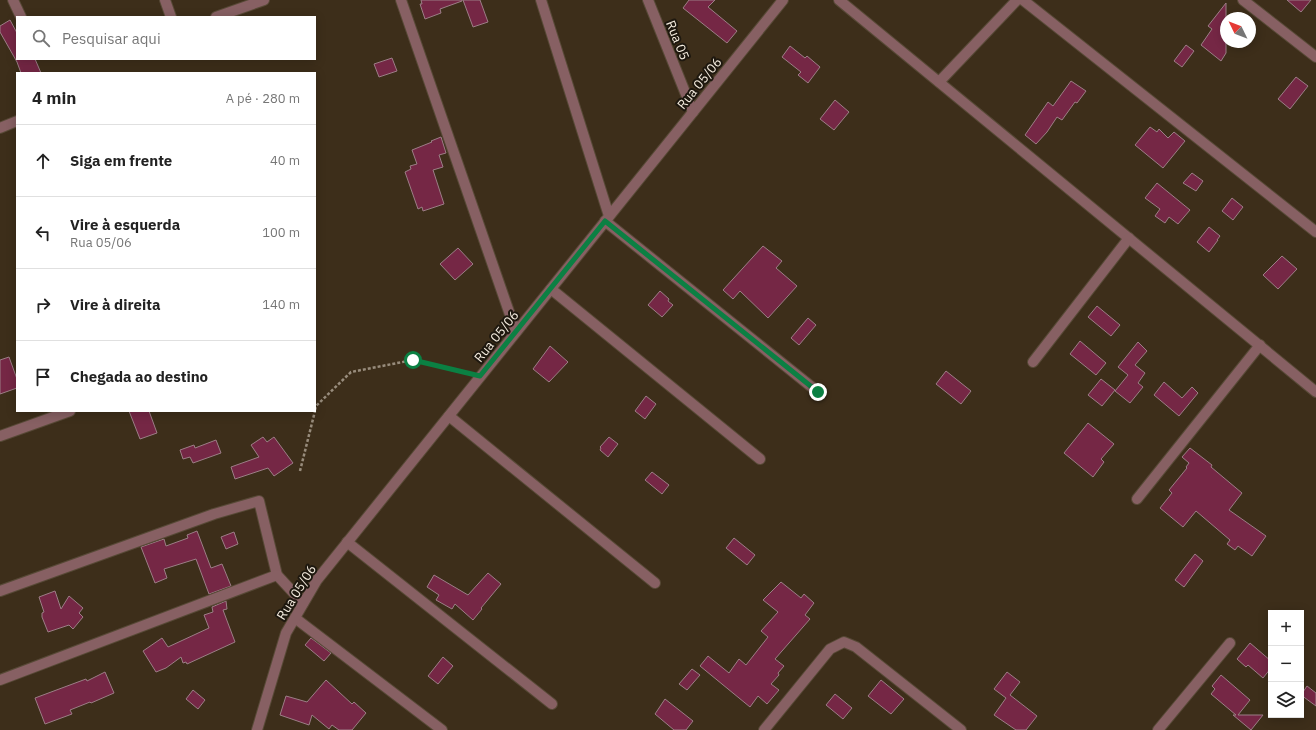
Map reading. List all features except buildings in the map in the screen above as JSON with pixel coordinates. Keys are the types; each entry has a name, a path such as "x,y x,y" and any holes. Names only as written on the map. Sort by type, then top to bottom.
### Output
{"street":[{"path":"13,0 21,16"},
{"path":"165,0 171,16"},
{"path":"219,16 264,0"},
{"path":"402,0 516,332"},
{"path":"541,0 607,219 818,392"},
{"name":"Rua 05","path":"648,0 693,112"},
{"name":"Rua 05/06","path":"258,730 286,633 317,580 783,0"},
{"path":"839,0 1316,392"},
{"path":"939,82 1017,0"},
{"path":"1023,0 1316,232"},
{"path":"1243,0 1316,57"},
{"path":"0,128 16,121"},
{"path":"1033,362 1129,238"},
{"path":"551,289 760,459"},
{"path":"1137,499 1260,345"},
{"path":"0,436 67,412"},
{"path":"449,416 655,583"},
{"path":"0,591 214,514 258,501 277,575 303,602"},
{"path":"347,542 552,704"},
{"path":"0,680 277,575"},
{"path":"295,618 442,730"},
{"path":"764,730 830,649 844,642 856,647 961,730"},
{"path":"1158,730 1230,643"}],"path":[{"path":"316,406 351,372 413,360 480,376"},
{"path":"300,471 315,412"}],"route":[{"path":"413,360 480,376 605,221 818,392"}]}
